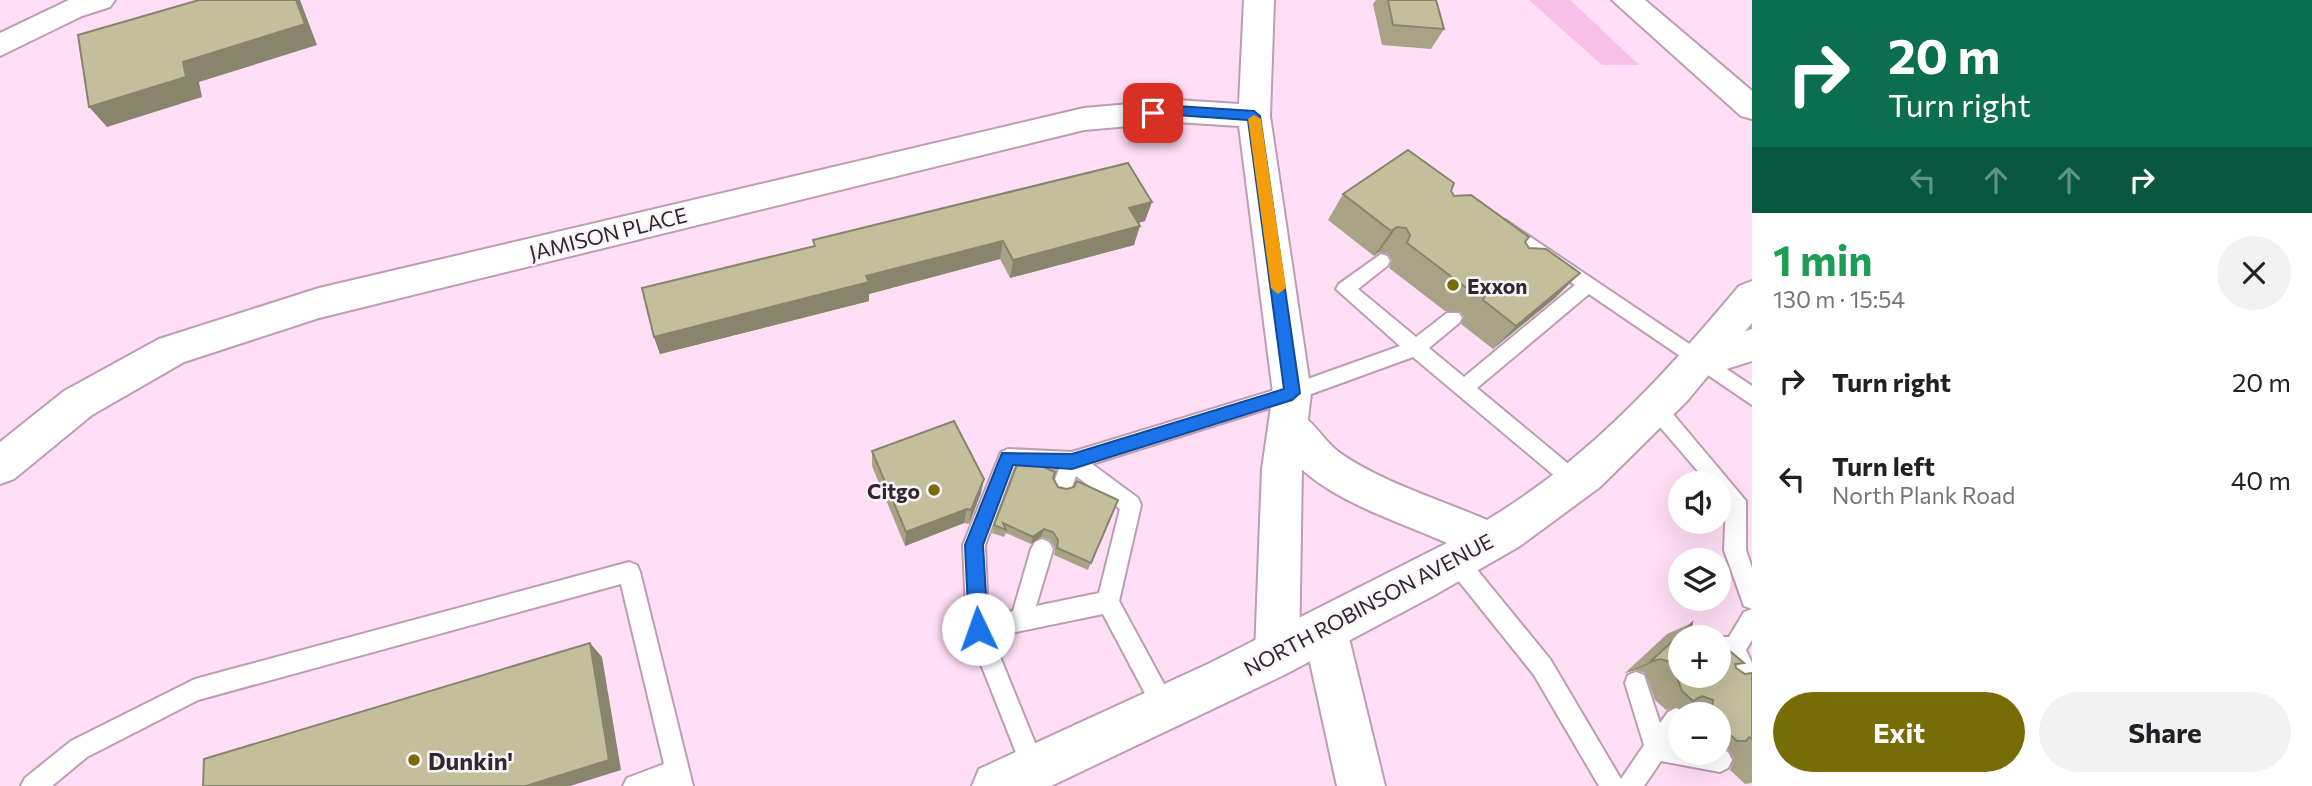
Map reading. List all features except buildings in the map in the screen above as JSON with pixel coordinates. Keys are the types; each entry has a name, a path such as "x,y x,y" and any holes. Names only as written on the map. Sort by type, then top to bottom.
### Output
{"main road":[{"path":"0,46 72,9 100,0"},
{"path":"1258,0 1254,116 1291,410 1282,470 1277,653"},
{"path":"1627,0 1752,108"},
{"name":"JAMISON PLACE","path":"0,466 78,403 172,350 319,303 1084,119 1176,111 1254,116"},
{"name":"NORTH ROBINSON AVENUE","path":"1015,778 1166,710 1473,551 1576,482 1698,362 1752,296"},
{"path":"1698,362 1752,345"},
{"path":"1291,410 1323,464 1473,551"},
{"path":"1325,630 1362,786"}],"lane":[{"path":"1495,220 1752,397"},
{"path":"1522,261 1536,249"},
{"path":"1381,261 1345,289 1576,482"},
{"path":"1465,387 1587,285"},
{"path":"1015,778 978,629 974,545 1008,458 1072,461 1291,410 1416,348 1453,318"},
{"path":"1655,407 1736,501 1735,550 1752,599"},
{"path":"1063,485 1072,461"},
{"path":"1072,461 1131,505 1108,602 1166,710"},
{"path":"1022,617 1042,550"},
{"path":"1473,551 1612,786"},
{"path":"33,786 79,749 195,690 629,572 679,778 635,786"},
{"path":"978,629 1022,617 1108,602"},
{"path":"1731,643 1752,620"},
{"path":"1731,656 1752,689"},
{"path":"1636,683 1657,749"},
{"path":"1630,786 1668,732"},
{"path":"1657,749 1668,751"}],"shaded area":[{"path":"1529,0 1570,0 1639,65 1602,65"}],"slow traffic":[{"path":"1254,119 1278,288"}],"place":[{"name":"Exxon","path":"1453,285"},
{"name":"Citgo","path":"934,490"},
{"name":"Dunkin'","path":"414,760"}],"route":[{"path":"978,629 974,545 1008,458 1072,461 1292,393 1287,336 1270,238 1254,116 1176,111 1153,113"}]}
